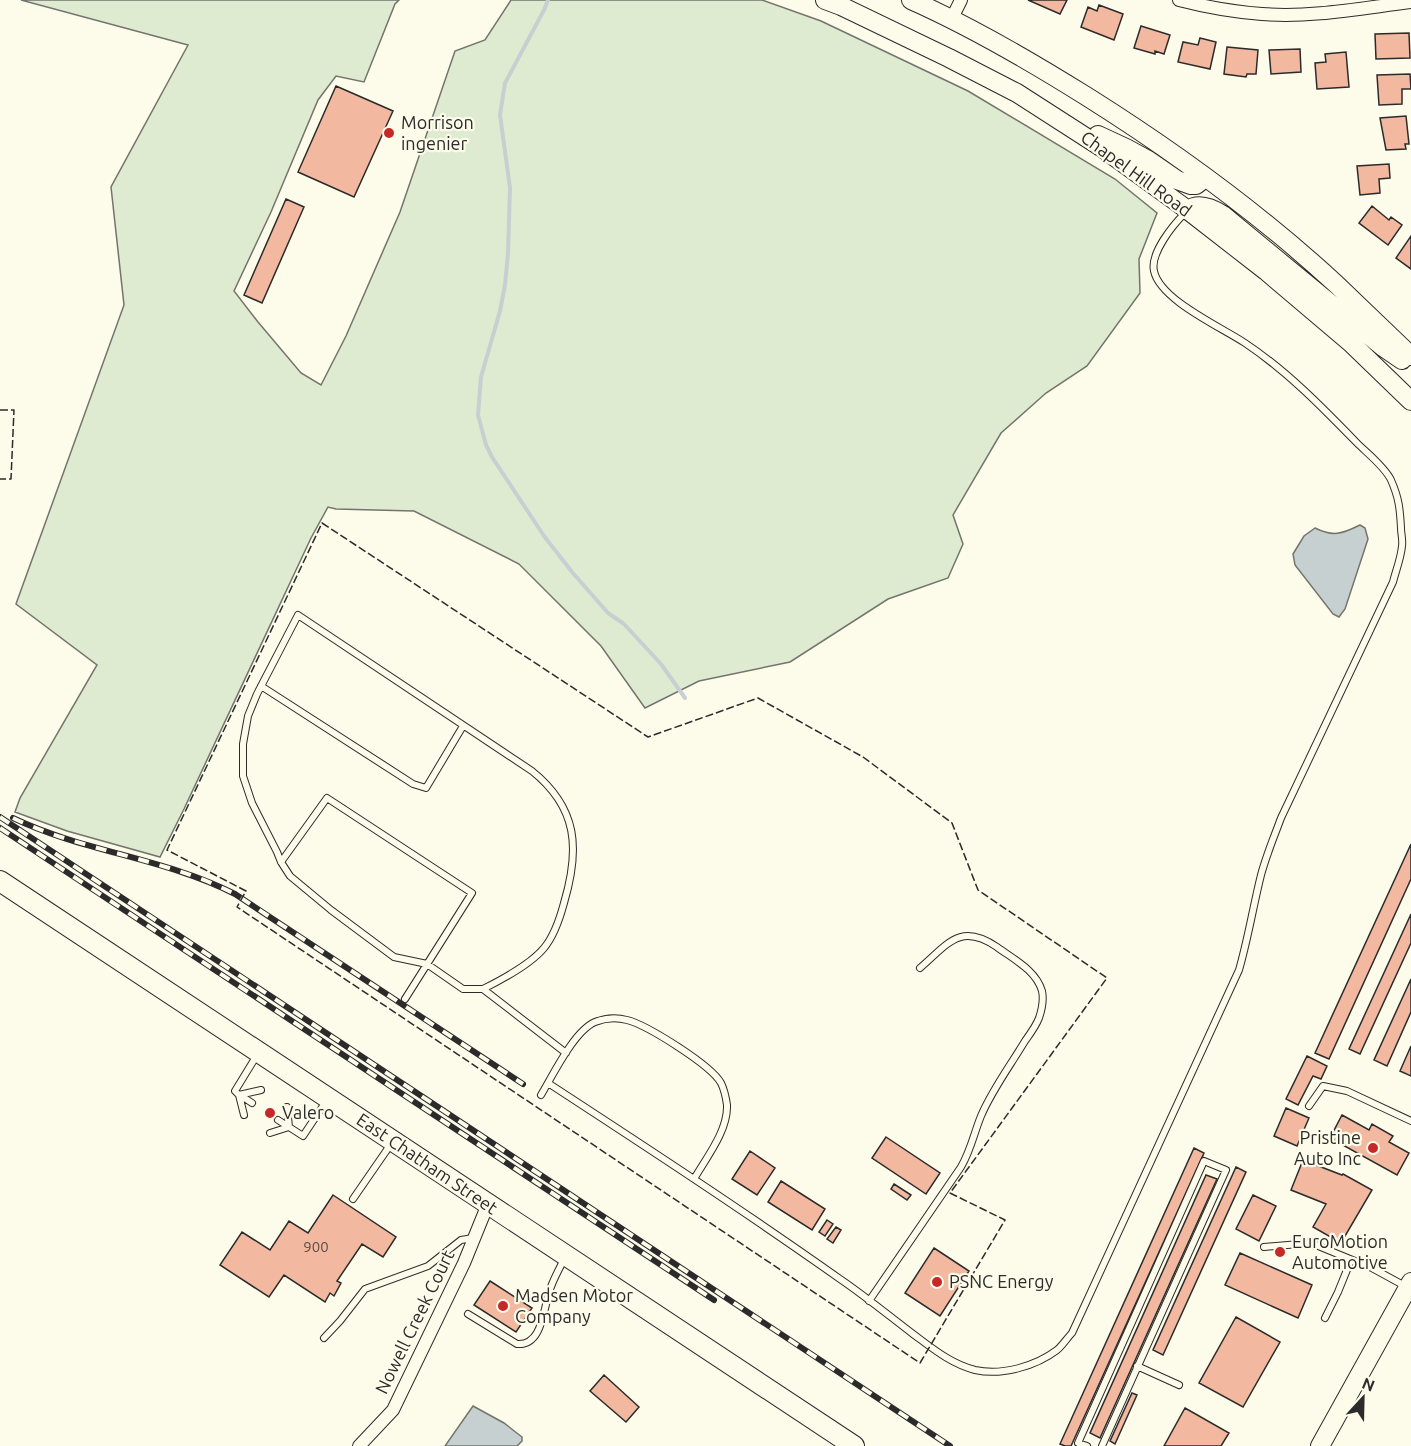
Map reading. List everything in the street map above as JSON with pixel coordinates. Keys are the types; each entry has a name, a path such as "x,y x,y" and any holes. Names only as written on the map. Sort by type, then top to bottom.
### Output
{"main road":[{"name":"Chapel Hill Road","path":"825,0 949,58 1017,93 1101,147 1188,210 1266,271 1343,337 1411,401"},
{"name":"Chapel Hill Road","path":"911,0 952,18 1047,71 1123,119 1263,222 1335,283 1411,356"},
{"path":"1055,118 1126,148 1184,184 1196,185 1205,178"},
{"path":"1188,210 1197,206 1206,207 1223,215 1383,347 1411,365"},
{"name":"East Chatham Street","path":"0,881 854,1446"},
{"path":"1320,1446 1409,1291"}],"street":[{"path":"952,18 961,0"},
{"path":"1179,0 1263,15 1326,13 1411,2"},
{"name":"Nowell Creek Court","path":"359,1446 393,1410 464,1263 488,1204"}],"lane":[{"path":"548,1083 842,1280 953,1362 976,1370 1000,1371 1022,1368 1060,1348 1072,1333 1239,970 1261,875 1272,840 1393,582 1402,545 1400,504 1389,477 1377,462 1279,367 1167,293 1158,280 1154,271 1157,250 1188,210"},
{"path":"298,615 463,726 532,771 549,786 561,802 570,822 573,840 569,886 562,910 548,942 530,961 500,981 483,989 463,989 427,964 394,957 290,876 252,802 243,776 243,744 248,716 298,615"},
{"path":"261,686 413,784 426,788 463,726"},
{"path":"281,862 327,798 472,893 405,999"},
{"path":"869,1301 962,1167 972,1145 980,1117 1039,1019 1043,1003 1043,993 1039,982 1030,970 982,938 971,935 951,941 920,968"},
{"path":"483,989 566,1053"},
{"path":"541,1095 566,1053 586,1027 612,1018 643,1026 703,1063 721,1083 725,1094 726,1115 721,1133 694,1179"},
{"path":"252,1103 235,1091 259,1052"},
{"path":"1309,1106 1323,1086 1347,1091 1411,1121"},
{"path":"239,1095 261,1090"},
{"path":"239,1095 244,1115"},
{"path":"278,1120 303,1136 328,1098"},
{"path":"287,1107 289,1127"},
{"path":"270,1133 289,1127"},
{"path":"353,1199 393,1141"},
{"path":"1087,1446 1078,1443 1204,1161 1226,1170 1102,1446"},
{"path":"324,1338 365,1289 428,1266 460,1240 474,1238"},
{"path":"1264,1247 1311,1243 1372,1268 1409,1291"},
{"path":"468,1314 517,1344 530,1343 537,1334 546,1309 548,1294 566,1256"},
{"path":"1325,1318 1352,1260"},
{"path":"1137,1366 1179,1385"}],"green space":[{"path":"21,0 399,0 395,4 364,82 336,76 318,100 271,212 234,291 301,373 321,385 346,336 400,212 455,51 485,40 511,0 762,0 821,21 968,91 1115,179 1157,213 1139,259 1140,293 1087,366 1046,393 1001,433 953,515 963,544 948,578 888,599 790,662 699,681 645,708 601,646 519,564 414,511 328,507 311,538 160,857 67,831 15,812 20,798 97,665 16,604 124,305 111,187 188,45"}],"shaded area":[{"path":"1360,525 1365,528 1368,539 1345,609 1339,617 1333,614 1295,565 1293,554 1304,536 1315,528 1327,533 1338,533"},
{"path":"473,1406 504,1423 522,1437 522,1441 517,1446 445,1446"}],"building":[{"path":"1028,0 1067,0 1060,14"},
{"path":"1099,5 1123,14 1114,40 1081,27 1088,7 1097,11"},
{"path":"1141,26 1170,35 1164,54 1134,48"},
{"path":"1409,33 1410,58 1376,59 1375,34"},
{"path":"1200,38 1216,42 1210,69 1178,62 1183,42 1198,45"},
{"path":"1227,47 1258,50 1256,74 1247,74 1246,77 1224,74"},
{"path":"1300,49 1301,72 1271,74 1269,50"},
{"path":"1346,52 1349,87 1317,89 1315,63 1326,62 1325,54"},
{"path":"1410,74 1411,89 1402,89 1402,104 1379,105 1377,75"},
{"path":"336,86 393,111 354,197 298,172"},
{"path":"1406,116 1409,144 1405,144 1406,149 1386,150 1380,118"},
{"path":"1389,164 1390,178 1379,179 1380,193 1360,195 1357,166"},
{"path":"286,199 304,207 262,303 244,295"},
{"path":"1372,206 1389,220 1391,217 1402,225 1388,245 1359,223"},
{"path":"1411,236 1411,269 1396,258"},
{"path":"1411,844 1411,879 1329,1059 1315,1053"},
{"path":"1411,914 1411,943 1360,1054 1349,1049"},
{"path":"1411,979 1411,1012 1387,1066 1374,1060"},
{"path":"1411,1046 1411,1076 1400,1071"},
{"path":"1307,1056 1327,1066 1321,1079 1313,1076 1298,1105 1286,1099"},
{"path":"1286,1108 1309,1118 1297,1146 1274,1136"},
{"name":"Pristine Auto Inc","path":"1342,1115 1369,1130 1372,1124 1393,1136 1389,1142 1409,1153 1397,1175 1330,1138"},
{"path":"886,1137 940,1173 926,1194 872,1158"},
{"path":"1194,1148 1204,1153 1071,1446 1060,1444"},
{"path":"750,1151 775,1168 757,1195 732,1179"},
{"path":"1303,1160 1343,1174 1372,1190 1341,1243 1313,1227 1326,1204 1291,1190"},
{"path":"1236,1167 1246,1172 1163,1355 1153,1350"},
{"path":"1206,1175 1217,1179 1100,1438 1090,1433"},
{"path":"781,1181 825,1209 812,1230 768,1202"},
{"path":"894,1184 911,1195 907,1200 891,1189"},
{"path":"333,1195 396,1237 383,1257 362,1244 337,1281 341,1283 334,1296 330,1293 325,1302 284,1275 269,1297 220,1265 242,1232 270,1250 289,1221 308,1233"},
{"path":"1253,1195 1276,1206 1259,1241 1236,1229"},
{"path":"827,1220 833,1224 825,1236 819,1232"},
{"path":"836,1227 841,1230 833,1243 827,1239"},
{"name":"PSNC Energy","path":"934,1248 969,1271 940,1316 905,1293"},
{"path":"1240,1253 1312,1285 1298,1318 1225,1285"},
{"name":"Madsen Motor Company","path":"490,1281 532,1308 516,1332 474,1305"},
{"path":"1236,1317 1280,1342 1243,1407 1199,1383"},
{"path":"604,1375 639,1407 626,1422 590,1391"},
{"path":"1132,1393 1137,1395 1115,1444 1110,1441"},
{"path":"1185,1408 1229,1433 1221,1446 1164,1446"}],"waterway":[{"path":"548,0 505,83 500,115 510,188 508,253 500,311 481,377 478,415 486,445 492,457 544,536 608,613 624,624 661,664 685,698"}],"railway":[{"path":"0,817 950,1446"},
{"path":"13,818 40,830 181,872 235,894 523,1084"},
{"path":"0,828 714,1300"}],"fence":[{"path":"0,410 14,410 11,479 0,479"},
{"path":"322,523 648,737 758,698 863,757 952,823 978,890 1107,978 950,1193 1005,1220 920,1363 237,907 246,891 167,850 322,523"}],"place":[{"name":"Morrison ingenier","path":"389,133"},
{"name":"Valero","path":"270,1113"},
{"name":"Pristine Auto Inc","path":"1373,1148"},
{"name":"EuroMotion Automotive","path":"1280,1252"},
{"name":"PSNC Energy","path":"937,1282"},
{"name":"Madsen Motor Company","path":"503,1306"}]}
